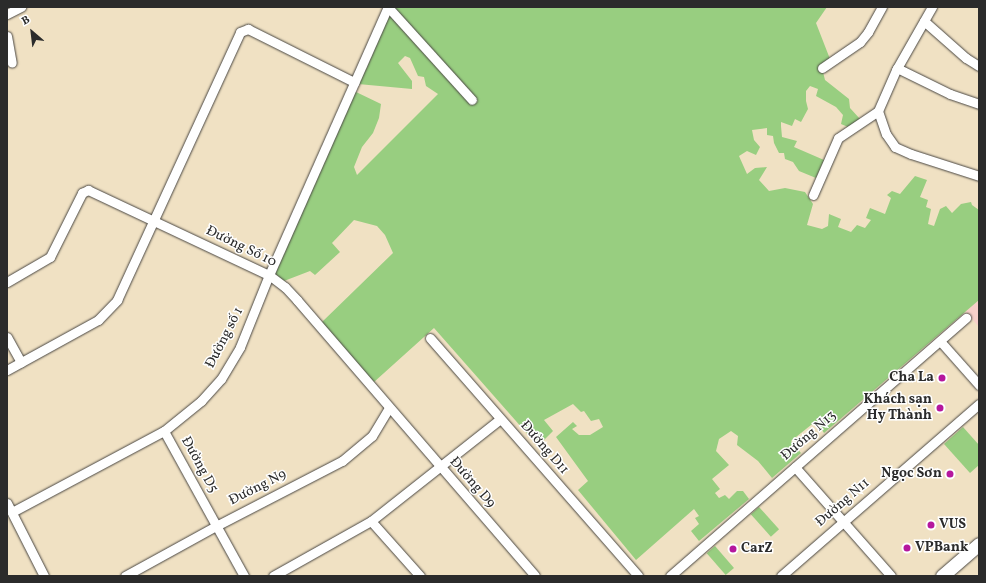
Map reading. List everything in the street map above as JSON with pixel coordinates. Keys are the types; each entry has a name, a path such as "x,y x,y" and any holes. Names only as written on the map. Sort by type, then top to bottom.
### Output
{"main road":[{"path":"942,576 979,544"}],"street":[{"path":"7,14 21,7"},
{"path":"388,7 472,100"},
{"name":"Đường số 1","path":"12,512 164,431 201,401 221,378 240,347 269,275 388,7"},
{"path":"822,68 860,42 868,32 882,7"},
{"path":"813,195 838,138 878,111 897,68 924,21 929,8"},
{"path":"924,21 966,58 979,66"},
{"path":"7,370 98,320 110,309 122,292 240,32 248,29 354,82"},
{"path":"7,36 12,63"},
{"path":"897,68 950,94 979,104"},
{"path":"878,111 886,134 895,147 910,154 979,176"},
{"name":"Đường Số 10","path":"7,282 50,257 82,193 88,190 269,275 285,287 297,300 389,408"},
{"name":"Đường N13","path":"670,576 966,318"},
{"path":"7,337 21,362"},
{"name":"Đường D11","path":"430,338 638,576"},
{"path":"940,341 979,385"},
{"name":"Đường N11","path":"781,576 979,404"},
{"name":"Đường D9","path":"389,408 535,576"},
{"name":"Đường N9","path":"125,576 216,526 342,461 372,436 389,408"},
{"path":"274,576 371,521 500,419"},
{"name":"Đường D5","path":"164,431 244,576"},
{"path":"795,467 891,576"},
{"path":"7,503 44,576"},
{"path":"371,521 420,576"}],"shaded area":[{"path":"979,300 979,327 965,311"}],"green space":[{"path":"392,7 827,7 816,23 830,59 821,64 825,80 849,99 850,108 860,119 848,127 841,124 843,115 836,107 816,96 818,89 810,86 806,91 808,109 801,122 795,119 792,126 781,122 781,126 782,137 797,141 794,147 824,160 816,178 799,171 793,162 785,159 784,153 779,153 774,143 773,136 767,135 767,128 752,130 754,140 760,147 756,155 747,151 739,156 747,174 755,168 767,167 759,180 769,191 785,188 805,192 813,204 807,225 822,229 828,226 829,214 841,219 838,227 851,232 857,225 865,228 871,220 866,218 870,208 885,214 891,198 887,195 892,191 900,194 915,176 927,180 920,197 928,200 926,207 931,209 928,224 934,226 940,209 946,206 952,213 961,204 971,202 972,205 979,210 979,300 824,433 816,421 791,441 801,453 772,478 758,461 737,445 738,436 731,431 719,439 716,451 729,465 712,479 720,489 715,493 719,498 725,495 729,499 737,491 743,491 749,499 699,541 691,531 699,524 695,518 699,516 694,509 636,560 578,490 588,481 556,437 573,422 577,426 572,429 579,435 590,435 603,427 599,419 591,421 584,411 581,412 573,404 544,420 553,431 538,446 434,328 374,382 322,322 393,253 385,235 377,226 354,220 332,243 340,252 315,275 310,271 284,281 274,273 354,91 381,104 379,118 373,133 362,147 354,167 357,175 438,94 426,86 424,77 418,76 410,58 405,56 398,63 412,81 412,89 358,84 367,67"},
{"path":"963,427 979,445 979,465 970,473 944,444"},
{"path":"759,507 779,529 771,537 751,514"},
{"path":"715,546 734,568 726,575 707,553"}],"place":[{"name":"Cha La","path":"942,378"},
{"name":"Khách sạn Hy Thành","path":"940,408"},
{"name":"Ngọc Sơn","path":"950,474"},
{"name":"VUS","path":"931,525"},
{"name":"VPBank","path":"907,548"},
{"name":"CarZ","path":"733,549"}]}
